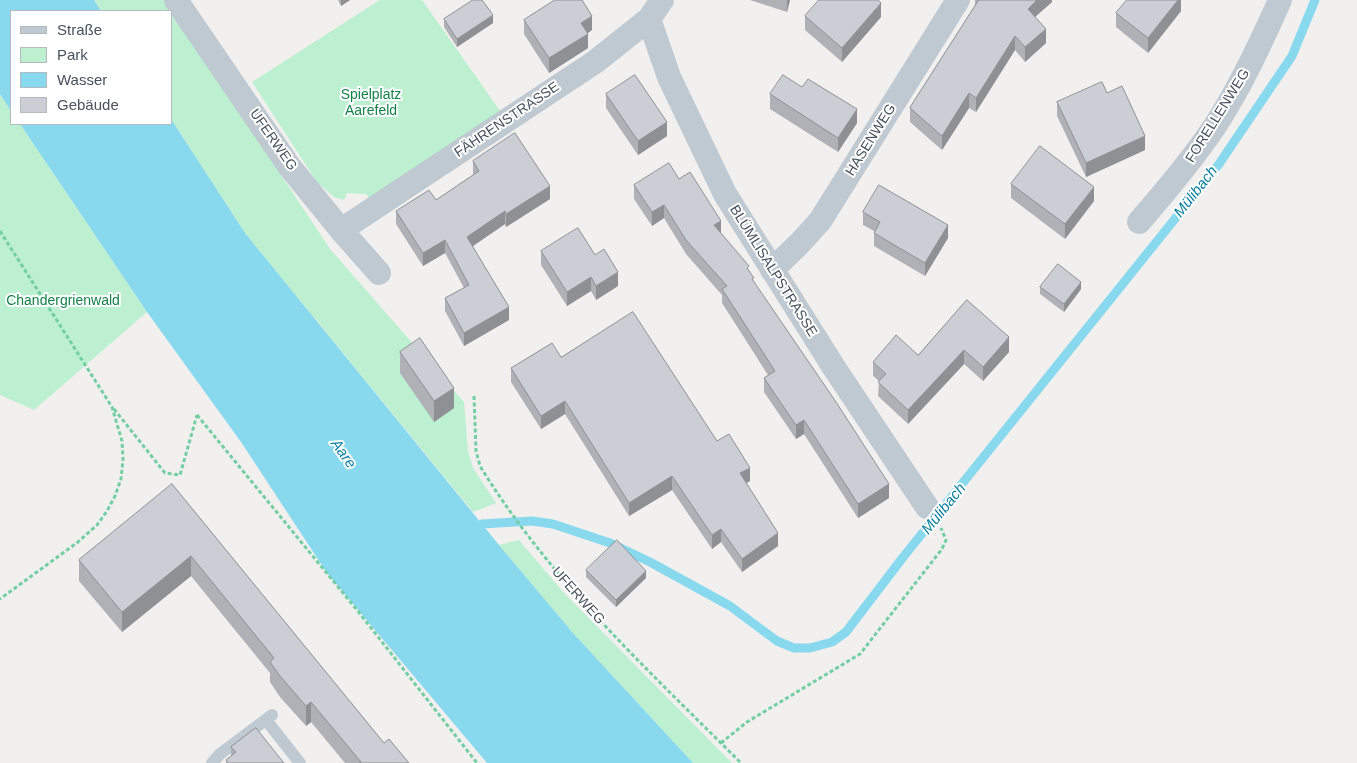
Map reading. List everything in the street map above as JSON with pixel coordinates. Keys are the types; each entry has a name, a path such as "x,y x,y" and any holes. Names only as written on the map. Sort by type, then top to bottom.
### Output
{"street":[{"name":"UFERWEG","path":"176,0 289,166 379,273"},
{"name":"FÄHRENSTRASSE","path":"341,230 595,62 649,19 662,0"},
{"name":"HASENWEG","path":"772,270 820,221 958,0"},
{"name":"FORELLENWEG","path":"1139,222 1180,174 1216,125 1246,74 1280,0"},
{"name":"BLÜMLISALPSTRASSE","path":"649,19 669,77 725,194 833,366 927,507"}],"lane":[{"path":"212,763 214,758 269,717 300,763"}],"path":[{"path":"0,231 112,407 165,473 180,475 197,415 357,610 477,763"},
{"name":"UFERWEG","path":"474,396 476,452 480,466 533,544 578,597 741,763"},
{"path":"0,599 78,542 97,525 108,511 121,479 123,460 122,441 112,407"},
{"path":"721,743 747,722 860,654 942,549 946,540 943,531"}],"green space":[{"path":"94,0 165,0 172,10 100,10"},
{"name":"Spielplatz Aarefeld","path":"380,0 422,0 503,115 371,200 366,194 347,193 344,200 334,197 317,182 252,82"},
{"path":"172,11 330,249 464,402 468,451 473,468 496,503 473,512 245,233 172,121"},
{"name":"Chandergrienwald","path":"0,94 10,109 10,125 21,125 147,312 34,410 0,395"},
{"path":"519,540 564,593 732,763 693,763 573,633 499,545"}],"water":[{"path":"0,0 94,0 100,10 10,10 10,109 0,94"},
{"name":"Aare","path":"172,121 245,233 573,633 693,763 487,763 327,573 241,442 147,312 21,125 172,125"}],"building":[{"path":"473,0 482,0 493,15 457,39 444,19"},
{"path":"555,0 582,0 592,16 581,23 588,34 549,58 524,20"},
{"path":"819,0 878,0 881,3 842,48 805,16"},
{"path":"979,0 1037,0 1028,9 1046,29 1025,47 1015,36 976,98 969,93 942,136 910,108"},
{"path":"1127,0 1178,0 1148,38 1116,13"},
{"path":"635,75 667,122 638,141 606,94"},
{"path":"783,75 802,87 808,79 857,109 838,138 770,94"},
{"path":"1102,82 1107,93 1122,86 1145,136 1086,163 1057,102"},
{"path":"515,133 550,186 506,214 505,211 467,237 509,307 464,333 445,298 469,285 445,240 423,253 396,211 429,190 436,200 479,171 473,161"},
{"path":"1040,146 1094,187 1065,224 1011,184"},
{"path":"669,163 679,179 690,172 721,221 714,225 749,266 747,268 754,278 752,279 889,484 858,504 804,420 796,425 764,378 775,371 722,289 727,286 686,240 664,205 652,212 634,185"},
{"path":"879,185 948,225 925,263 874,233 880,222 863,212"},
{"path":"578,228 595,255 604,249 618,272 596,286 591,277 567,292 541,251"},
{"path":"1058,264 1081,282 1064,304 1040,287"},
{"path":"967,300 1009,337 983,367 964,350 908,410 878,382 886,374 873,362 896,335 918,355"},
{"path":"633,312 717,441 729,434 750,468 740,473 778,533 742,559 721,529 712,535 672,476 629,503 565,401 541,416 511,368 552,343 561,357"},
{"path":"420,338 454,388 434,401 400,352"},
{"path":"172,484 384,743 389,739 409,763 359,763 361,762 311,702 306,706 280,676 270,662 274,658 191,556 122,612 79,560"},
{"path":"617,540 646,571 616,600 586,570"},
{"path":"256,728 284,763 228,763 226,760 236,752 231,747"}],"waterway":[{"name":"Mülibach","path":"473,528 482,524 532,521 553,524 610,543 650,562 730,606 777,641 794,648 810,648 832,642 846,632 904,556 1219,164 1292,56 1315,0"}]}
